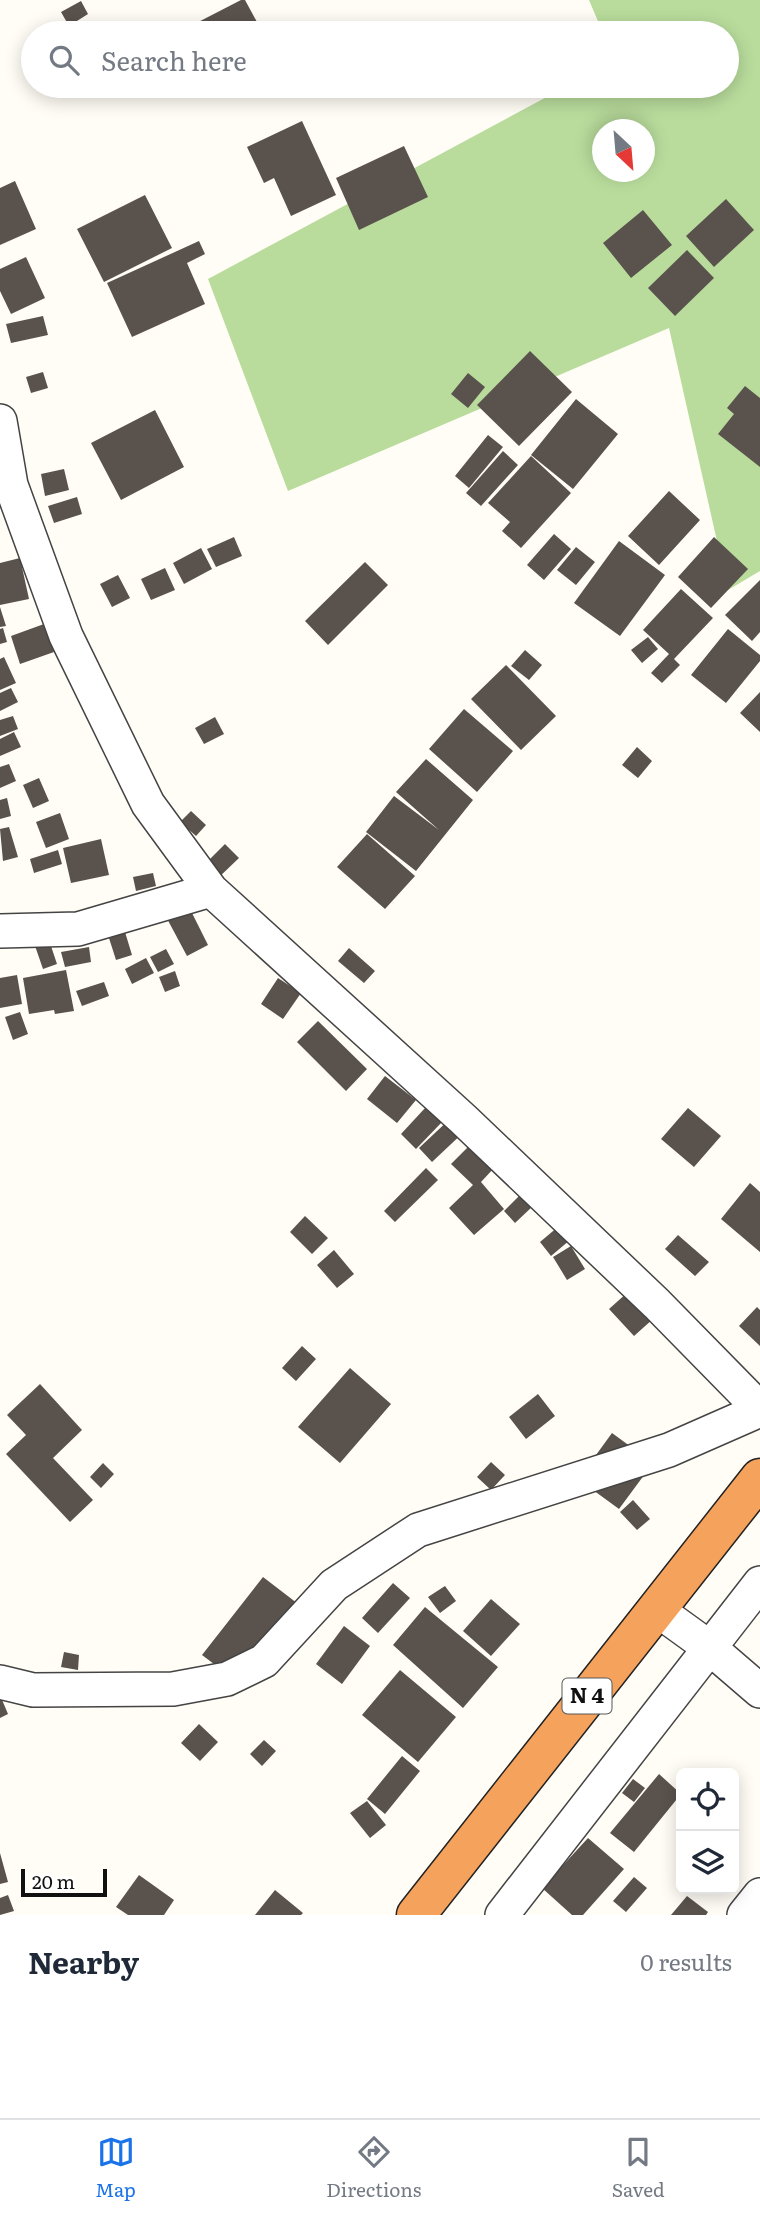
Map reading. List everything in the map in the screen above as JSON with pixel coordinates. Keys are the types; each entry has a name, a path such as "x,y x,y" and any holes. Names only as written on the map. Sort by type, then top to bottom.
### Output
{"highway":[{"name":"N 4","path":"416,1915 760,1478"}],"street":[{"path":"0,421 5,486 66,636 142,792 211,890 463,1119 657,1304 760,1409 669,1450 418,1530 334,1585 264,1661 227,1679 173,1689 33,1690 0,1682"},
{"path":"0,931 78,929 211,890"},
{"path":"502,1915 760,1583"},
{"path":"656,1609 710,1648 760,1691"},
{"path":"744,1915 760,1895"}],"green space":[{"path":"589,0 760,0 760,571 728,590 669,328 288,491 208,279 545,98 739,98 739,21 598,21"}],"building":[{"path":"245,0 256,21 200,21"},
{"path":"81,1 88,14 77,21 66,21 61,12"},
{"path":"302,121 336,195 291,216 274,178 264,183 247,147"},
{"path":"404,146 428,197 359,230 336,178"},
{"path":"15,181 36,229 0,245 0,188"},
{"path":"145,195 172,248 104,282 77,229"},
{"path":"726,199 754,230 714,267 686,236"},
{"path":"643,210 672,245 631,278 603,243"},
{"path":"199,241 205,254 187,263 205,304 132,337 107,283"},
{"path":"687,250 714,278 675,316 648,288"},
{"path":"26,257 45,298 11,314 0,291 0,269"},
{"path":"43,316 48,335 11,343 6,324"},
{"path":"530,351 572,392 519,446 477,405"},
{"path":"43,372 48,388 31,393 26,377"},
{"path":"468,373 485,387 468,408 451,394"},
{"path":"745,386 760,398 760,467 718,434 734,414 727,408"},
{"path":"576,399 618,434 573,489 531,455"},
{"path":"155,410 184,467 121,500 91,443"},
{"path":"488,435 503,447 469,488 455,476"},
{"path":"503,451 518,465 481,506 466,493"},
{"path":"531,456 571,493 521,548 502,531 510,522 488,503"},
{"path":"64,469 69,490 45,496 41,474"},
{"path":"669,491 700,520 659,565 628,536"},
{"path":"77,497 82,514 54,523 48,506"},
{"path":"554,534 571,549 544,580 527,565"},
{"path":"234,537 242,556 216,567 207,549"},
{"path":"714,537 748,569 711,608 678,577"},
{"path":"619,541 665,575 620,636 574,603"},
{"path":"576,547 595,562 576,585 557,570"},
{"path":"201,548 212,569 184,584 173,563"},
{"path":"20,558 29,599 0,605 0,563"},
{"path":"365,562 388,585 328,645 305,621"},
{"path":"165,568 175,590 151,600 141,579"},
{"path":"118,575 130,598 112,607 100,584"},
{"path":"760,580 760,632 752,641 725,615"},
{"path":"681,589 713,618 674,659 680,665 662,683 651,673 669,654 643,630"},
{"path":"0,607 6,626 0,627"},
{"path":"44,624 54,652 20,664 11,636"},
{"path":"3,628 7,642 0,644 0,629"},
{"path":"728,629 760,655 760,661 726,703 691,675"},
{"path":"648,637 658,649 642,663 631,650"},
{"path":"525,650 542,665 529,680 511,666"},
{"path":"4,657 16,683 0,690 0,659"},
{"path":"506,665 556,716 521,750 471,699"},
{"path":"11,688 18,702 0,711 0,693"},
{"path":"760,692 760,732 740,713"},
{"path":"464,709 513,751 477,792 429,749"},
{"path":"13,716 18,729 0,736 0,720"},
{"path":"215,717 224,734 204,744 195,728"},
{"path":"14,732 21,747 0,756 0,739"},
{"path":"637,747 652,761 638,778 622,765"},
{"path":"426,759 473,800 416,871 366,832 394,796 439,830 396,792"},
{"path":"9,764 16,781 0,788 0,767"},
{"path":"39,778 49,801 33,808 23,785"},
{"path":"7,798 11,816 0,819 0,800"},
{"path":"191,811 206,825 196,836 180,822"},
{"path":"60,813 69,839 46,848 36,822"},
{"path":"9,827 18,857 3,861 0,829"},
{"path":"367,834 415,876 385,909 337,867"},
{"path":"101,839 109,875 71,883 63,848"},
{"path":"225,844 239,858 216,880 203,866"},
{"path":"58,850 62,864 34,873 30,859"},
{"path":"153,873 156,886 136,891 133,877"},
{"path":"186,901 208,945 187,956 164,913"},
{"path":"125,932 132,955 116,960 109,938"},
{"path":"48,937 57,964 43,969 34,943"},
{"path":"89,947 91,962 65,967 61,952"},
{"path":"349,948 375,971 364,983 338,961"},
{"path":"166,949 174,964 158,972 150,957"},
{"path":"146,958 154,973 132,984 125,969"},
{"path":"66,970 74,1011 55,1014 54,1010 29,1014 23,978"},
{"path":"175,971 180,986 165,992 159,977"},
{"path":"17,975 22,1004 0,1008 0,978"},
{"path":"278,978 301,993 283,1019 261,1004"},
{"path":"104,982 109,996 82,1006 76,991"},
{"path":"20,1012 28,1034 13,1040 5,1017"},
{"path":"318,1021 367,1069 346,1091 297,1042"},
{"path":"385,1076 416,1100 397,1123 367,1099"},
{"path":"426,1107 442,1122 416,1149 401,1134"},
{"path":"688,1108 721,1136 694,1167 661,1139"},
{"path":"453,1116 466,1130 432,1162 419,1148"},
{"path":"470,1145 494,1168 481,1182 504,1209 474,1235 449,1208 473,1185 451,1164"},
{"path":"426,1168 438,1180 395,1222 384,1211"},
{"path":"750,1183 760,1192 760,1252 721,1219"},
{"path":"522,1193 533,1206 515,1223 504,1211"},
{"path":"305,1216 328,1238 312,1254 290,1232"},
{"path":"559,1226 570,1240 551,1256 540,1242"},
{"path":"678,1235 709,1262 695,1276 665,1249"},
{"path":"571,1246 585,1269 567,1280 553,1257"},
{"path":"334,1250 354,1274 337,1288 317,1265"},
{"path":"628,1292 653,1319 634,1336 609,1309"},
{"path":"757,1307 760,1310 760,1346 739,1326"},
{"path":"302,1346 316,1359 296,1381 282,1368"},
{"path":"350,1368 391,1404 340,1463 298,1427"},
{"path":"40,1384 82,1430 53,1458 93,1500 70,1522 6,1454 26,1435 7,1415"},
{"path":"538,1394 555,1416 526,1439 509,1417"},
{"path":"612,1433 653,1463 619,1509 593,1490 588,1466"},
{"path":"491,1462 505,1475 491,1490 477,1477"},
{"path":"103,1463 114,1474 101,1488 90,1477"},
{"path":"633,1500 650,1519 637,1530 620,1512"},
{"path":"263,1577 306,1610 226,1673 202,1655"},
{"path":"393,1583 410,1598 378,1633 362,1618"},
{"path":"445,1586 456,1601 440,1613 428,1597"},
{"path":"491,1599 520,1624 491,1656 463,1631"},
{"path":"425,1607 498,1667 463,1708 393,1645"},
{"path":"344,1626 370,1646 342,1684 316,1664"},
{"path":"64,1652 79,1655 78,1670 61,1667"},
{"path":"400,1670 456,1717 418,1762 362,1715"},
{"path":"0,1695 8,1714 0,1718"},
{"path":"199,1724 218,1742 200,1761 181,1743"},
{"path":"264,1740 276,1751 262,1766 250,1754"},
{"path":"402,1756 420,1771 385,1814 367,1799"},
{"path":"659,1774 676,1789 676,1800 634,1852 610,1833"},
{"path":"633,1779 645,1788 634,1802 622,1793"},
{"path":"367,1801 386,1825 370,1838 350,1813"},
{"path":"588,1838 624,1869 583,1915 572,1915 542,1888"},
{"path":"0,1853 8,1882 0,1884"},
{"path":"139,1875 174,1900 164,1915 128,1915 116,1907"},
{"path":"634,1877 647,1888 626,1912 613,1901"},
{"path":"275,1890 303,1913 255,1915"},
{"path":"8,1895 14,1911 0,1915 0,1898"},
{"path":"687,1896 708,1912 706,1915 671,1915"}]}
